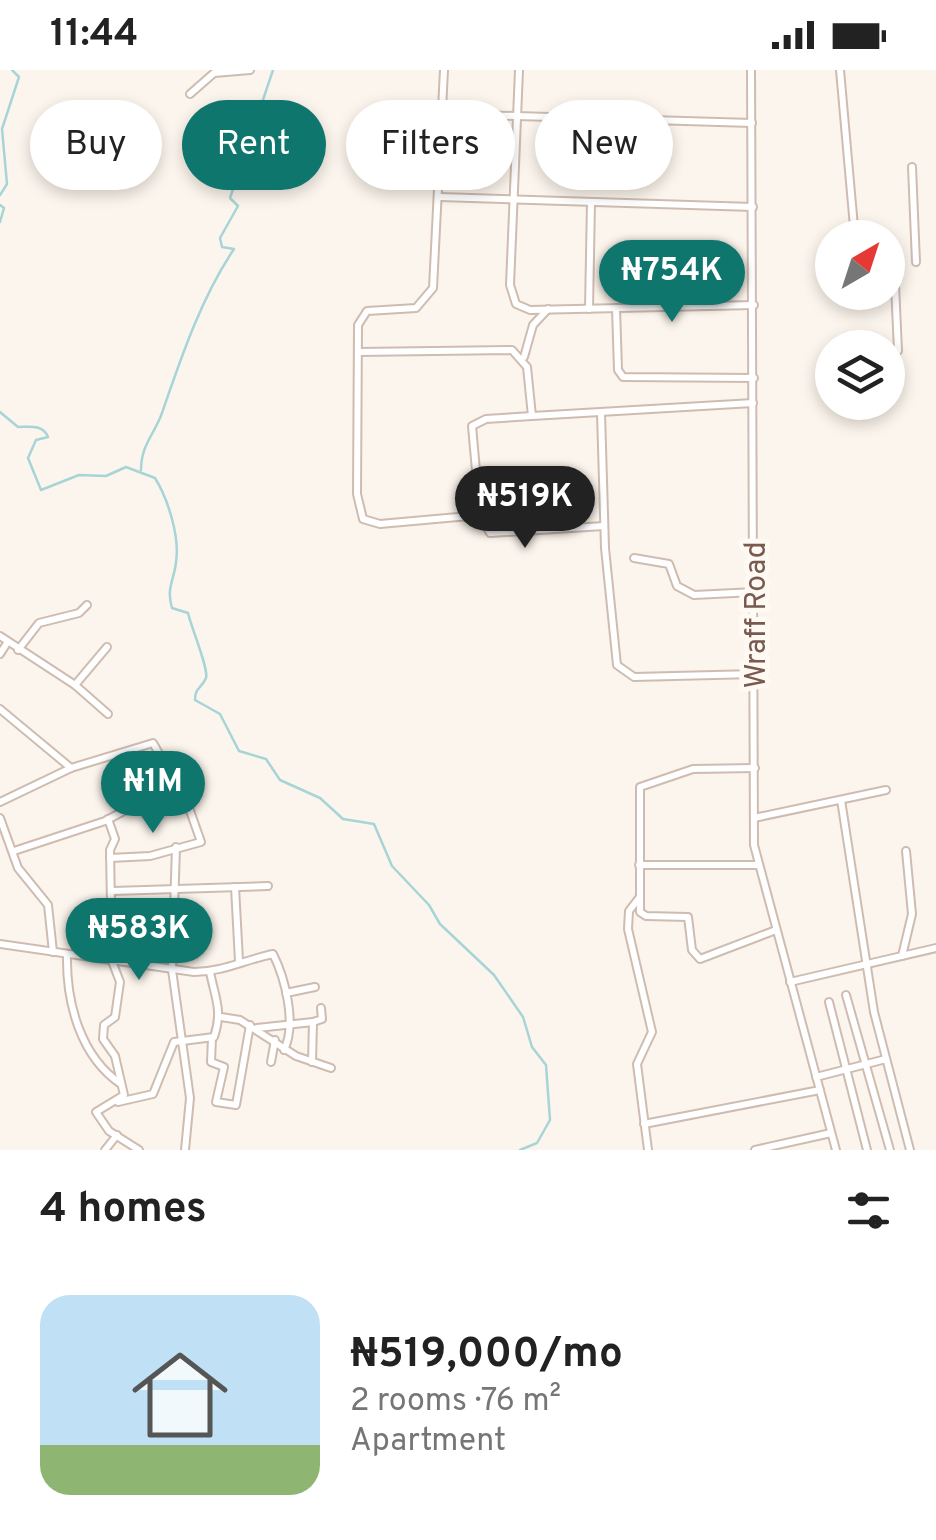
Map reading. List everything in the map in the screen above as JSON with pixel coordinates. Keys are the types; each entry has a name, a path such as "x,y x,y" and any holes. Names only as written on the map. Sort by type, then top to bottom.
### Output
{"street":[{"path":"190,94 214,72 250,70"},
{"path":"444,70 444,100"},
{"path":"519,70 512,298 521,308 754,306"},
{"name":"Wraff Road","path":"751,70 754,818 758,865 836,1150"},
{"path":"840,70 853,220"},
{"path":"515,118 752,124"},
{"path":"912,167 916,262"},
{"path":"440,190 433,288 416,308 364,312 358,324 356,494 363,518 380,524 480,515"},
{"path":"440,197 754,206"},
{"path":"590,308 591,202"},
{"path":"616,308 618,370 622,378 754,378"},
{"path":"532,416 524,358 533,325 548,309"},
{"path":"358,352 516,352 526,348"},
{"path":"516,352 524,358"},
{"path":"604,526 490,534 480,515 472,426 486,419 754,404"},
{"path":"600,413 613,657 620,670 634,677 755,674"},
{"path":"634,558 669,564 677,586 694,596 755,592"},
{"path":"18,650 36,626 79,613 87,605"},
{"path":"0,636 76,685 108,714"},
{"path":"0,654 7,643"},
{"path":"76,685 107,647"},
{"path":"0,710 71,768"},
{"path":"0,802 71,768 152,743 201,842 150,856 110,858"},
{"path":"755,768 693,769 640,787 639,898 642,915 688,917 692,950 700,959 776,930"},
{"path":"14,851 108,820 175,784"},
{"path":"754,818 886,790"},
{"path":"841,800 886,1058 910,1150"},
{"path":"0,818 18,868 48,905 53,952"},
{"path":"108,820 115,839 110,858 112,961 120,982 115,1018 104,1026 104,1039 116,1056 122,1085 124,1095 117,1102"},
{"path":"176,848 172,970 191,1109 185,1150"},
{"path":"902,956 912,914 906,851"},
{"path":"639,865 758,865"},
{"path":"113,891 268,886"},
{"path":"235,887 239,961"},
{"path":"639,898 629,912 628,929 652,1032 637,1064 648,1150"},
{"path":"113,917 174,920"},
{"path":"0,944 172,970 210,972 226,970 239,961 274,955 286,993 288,1024 284,1050"},
{"path":"790,982 936,948"},
{"path":"67,954 66,981 82,1039 108,1076 122,1085"},
{"path":"210,972 220,998 212,1062 224,1067 216,1102 236,1106 253,1027"},
{"path":"286,993 315,987"},
{"path":"846,995 890,1150"},
{"path":"828,1002 867,1150"},
{"path":"253,1027 313,1022 322,1019 321,1008"},
{"path":"220,1016 253,1027 275,1039 284,1050 331,1068"},
{"path":"312,1062 313,1022"},
{"path":"139,1150 116,1135 96,1112 117,1102 153,1094 168,1050 180,1038 212,1038"},
{"path":"271,1062 275,1039"},
{"path":"816,1077 886,1058"},
{"path":"644,1124 820,1090"},
{"path":"756,1150 831,1133"},
{"path":"105,1150 116,1135"}],"waterway":[{"path":"0,195 7,184 2,129 19,77 12,70"},
{"path":"141,470 146,447 193,329 234,249 222,247 220,238 238,206 230,198 273,70"},
{"path":"0,205 4,208 0,222"},
{"path":"0,412 18,427 39,428 46,433 48,437 36,440 28,458 41,490 79,475 106,476 126,467 155,478 175,530 176,562 170,601 172,608 188,613 206,673 195,700 220,714 239,751 266,759 280,780 320,798 343,819 374,824 392,866 429,905 440,924 494,975 523,1017 532,1047 546,1065 550,1120 537,1143 520,1150"}]}
